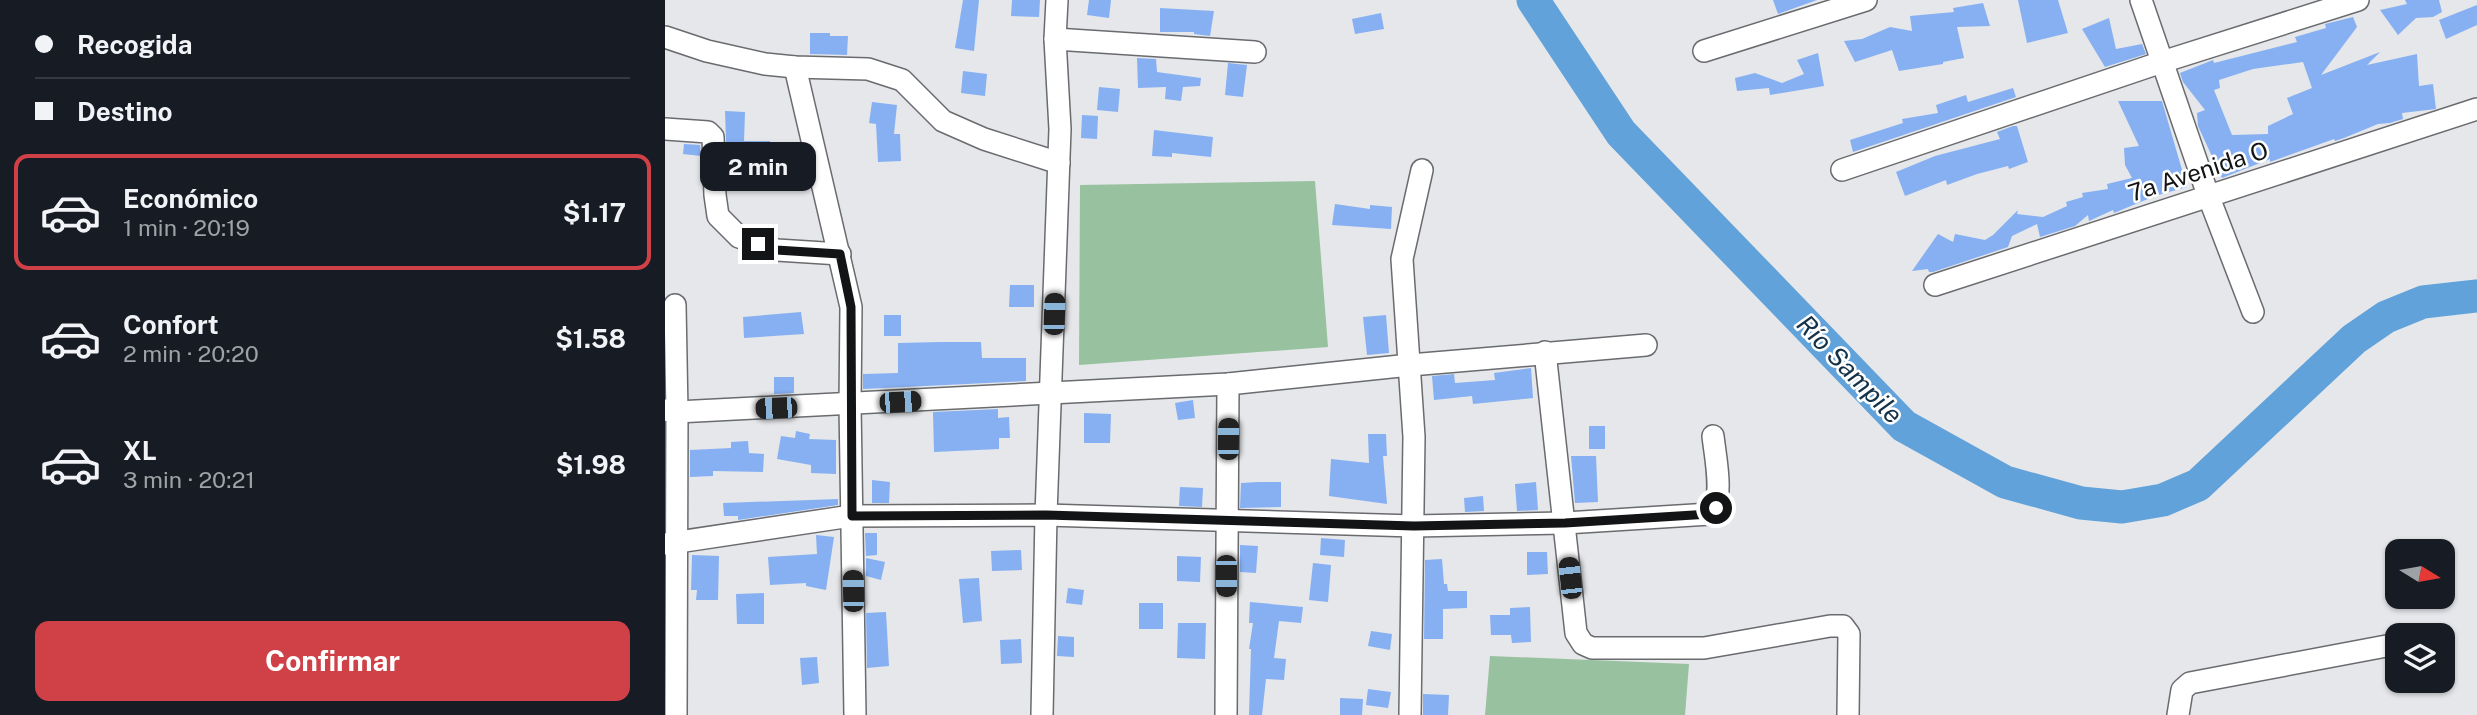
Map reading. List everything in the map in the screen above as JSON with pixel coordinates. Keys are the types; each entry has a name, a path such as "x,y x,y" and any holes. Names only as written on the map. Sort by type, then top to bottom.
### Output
{"street":[{"path":"1042,715 1046,515 1060,129 1055,39 1057,0"},
{"path":"2141,0 2207,195 2253,312"},
{"path":"1842,170 2162,62 2358,0"},
{"path":"1704,51 1854,2"},
{"path":"665,37 707,51 765,64 868,69 902,80 943,121 984,139 1059,163"},
{"path":"1055,39 1255,52"},
{"path":"795,67 851,307 855,715"},
{"name":"7a Avenida O","path":"1935,285 2477,109"},
{"path":"665,129 708,132 713,137 718,216 739,237 776,250 840,254"},
{"path":"1410,715 1414,437 1402,259 1422,170"},
{"path":"675,305 670,543 676,715"},
{"path":"671,411 850,405 1229,384 1545,352 1646,345"},
{"path":"1545,352 1576,633 1583,644 1592,648 1704,648 1843,626 1849,634 1848,715"},
{"path":"1226,715 1229,384"},
{"path":"670,543 852,516 1046,515 1414,526 1565,523 1710,514 1716,508 1718,497 1713,436"},
{"path":"2178,715 2182,690 2190,683 2385,647"}],"green space":[{"path":"1315,181 1328,347 1079,365 1080,185"},
{"path":"1490,656 1689,664 1685,715 1485,715"}],"building":[{"path":"963,0 979,0 974,51 955,48"},
{"path":"1012,0 1040,0 1039,17 1011,16"},
{"path":"1089,0 1111,0 1109,18 1087,15"},
{"path":"1773,0 1817,0 1778,14"},
{"path":"2018,0 2058,0 2068,33 2027,43"},
{"path":"2405,0 2439,0 2442,12 2433,17 2416,18 2398,35 2380,10 2407,4"},
{"path":"1983,3 1990,26 1957,27 1964,58 1943,64 1899,71 1892,50 1855,62 1844,41 1862,39 1890,27 1912,31 1910,16 1954,12 1953,8"},
{"path":"2477,5 2477,25 2446,39 2439,20"},
{"path":"1160,8 1214,11 1210,36 1194,32 1160,32"},
{"path":"1381,13 1384,29 1355,34 1352,19"},
{"path":"2353,17 2357,27 2321,75 2380,52 2367,65 2417,54 2419,86 2433,84 2436,109 2402,113 2403,119 2378,124 2270,162 2270,159 2222,178 2198,126 2197,113 2205,110 2183,82 2180,73 2213,60 2214,63 2297,42 2295,37 2326,28 2325,24","holes":["2303,62 2312,88 2287,98 2293,114 2268,126 2268,134 2232,135 2214,90 2220,88 2219,80 2253,69"]},
{"path":"2109,18 2116,49 2142,44 2146,54 2105,67 2082,29"},
{"path":"810,33 848,36 847,55 810,54"},
{"path":"1818,53 1824,86 1770,95 1769,88 1737,91 1735,78 1755,73 1782,83 1804,74 1797,60"},
{"path":"1137,58 1156,59 1157,72 1201,78 1200,86 1183,87 1181,101 1165,99 1166,87 1138,88"},
{"path":"1228,63 1247,65 1243,97 1225,95"},
{"path":"963,71 987,74 985,96 961,93"},
{"path":"1099,87 1120,89 1118,112 1097,110"},
{"path":"2013,88 2016,97 1853,152 1850,140 1903,123 1902,119 1938,113 1936,105 1966,95 1968,102"},
{"path":"2118,101 2162,101 2187,187 2155,196 2114,213 2113,210 2089,221 2088,215 2075,226 2040,237 2037,224 2012,236 2008,247 1933,272 1928,269 1912,271 1938,234 1953,242 1955,234 1985,240 2018,210 2017,214 2043,217 2067,206 2066,202 2083,197 2082,193 2108,189 2107,184 2132,178 2125,165 2124,148 2139,146"},
{"path":"872,102 897,105 894,134 900,134 901,161 878,162 876,124 869,123"},
{"path":"725,111 745,112 744,141 770,141 769,166 742,165 742,169 727,168"},
{"path":"1082,115 1098,116 1097,139 1081,138"},
{"path":"2017,126 2028,162 2009,169 2008,166 1977,174 1947,185 1946,180 1905,196 1896,172 1935,156 2000,139 1997,132"},
{"path":"1154,130 1213,137 1211,157 1172,153 1172,157 1152,156"},
{"path":"684,144 700,145 701,156 683,154"},
{"path":"1335,204 1370,209 1370,205 1392,207 1391,229 1332,225"},
{"path":"1010,285 1034,285 1034,307 1009,307"},
{"path":"801,312 804,334 744,338 743,317"},
{"path":"884,315 901,315 901,336 884,336"},
{"path":"1386,315 1389,353 1367,355 1363,317"},
{"path":"981,342 982,358 1026,358 1026,381 863,389 863,374 898,373 898,343"},
{"path":"1531,368 1533,398 1473,404 1472,396 1434,400 1432,376 1454,374 1455,383 1495,380 1494,373"},
{"path":"774,377 794,377 794,393 774,394"},
{"path":"1193,400 1195,418 1178,420 1175,403"},
{"path":"998,409 998,418 1009,417 1010,438 999,438 999,449 934,452 933,412"},
{"path":"1084,413 1111,414 1110,443 1084,443"},
{"path":"1589,426 1605,426 1605,449 1589,449"},
{"path":"796,431 810,434 809,439 836,440 836,474 811,473 811,465 777,459 781,436 795,438"},
{"path":"1368,434 1386,434 1387,456 1383,456 1387,504 1329,496 1331,459 1369,463"},
{"path":"748,441 749,453 764,454 763,472 713,471 713,476 690,477 690,450 731,448 731,442"},
{"path":"1571,456 1596,456 1598,502 1575,503"},
{"path":"872,480 890,482 889,503 872,503"},
{"path":"1281,482 1281,507 1240,508 1241,483"},
{"path":"1536,482 1538,510 1517,511 1515,484"},
{"path":"1180,487 1203,488 1202,507 1179,506"},
{"path":"1483,496 1484,511 1465,512 1464,498"},
{"path":"838,499 838,505 738,520 738,516 724,516 723,503"},
{"path":"865,533 877,533 877,555 866,556"},
{"path":"816,535 834,537 826,590 806,586 806,583 770,585 768,557 817,554"},
{"path":"1321,538 1345,540 1344,557 1320,555"},
{"path":"1240,545 1258,546 1256,573 1240,572"},
{"path":"1021,550 1022,570 992,571 991,551"},
{"path":"1527,552 1547,552 1548,574 1527,575"},
{"path":"692,555 719,556 718,600 696,600 697,590 691,590"},
{"path":"1177,556 1201,557 1200,582 1177,581"},
{"path":"866,558 885,562 881,580 866,576"},
{"path":"1442,559 1444,584 1447,584 1448,591 1467,591 1467,608 1443,609 1443,639 1424,639 1425,560"},
{"path":"1313,563 1331,565 1328,602 1309,600"},
{"path":"979,578 982,621 963,623 959,579"},
{"path":"1068,588 1084,590 1082,605 1066,603"},
{"path":"764,593 764,624 737,624 736,594"},
{"path":"1250,602 1303,607 1301,623 1279,621 1274,658 1286,659 1284,680 1266,679 1262,715 1249,715 1249,649 1253,623 1249,623"},
{"path":"1139,603 1163,603 1163,629 1139,629"},
{"path":"1530,607 1531,642 1512,643 1511,635 1491,635 1490,615 1510,615 1510,608"},
{"path":"886,612 889,666 867,668 866,613"},
{"path":"1178,623 1206,623 1205,659 1177,658"},
{"path":"1371,631 1392,634 1390,650 1368,646"},
{"path":"1058,636 1074,637 1074,657 1057,656"},
{"path":"1021,639 1022,663 1001,664 1000,640"},
{"path":"817,657 819,683 802,685 800,658"},
{"path":"1368,689 1391,692 1388,708 1366,705"},
{"path":"1423,694 1449,695 1448,715 1423,715"},
{"path":"1340,698 1363,699 1362,715 1340,715"}],"waterway":[{"name":"Río Sampile","path":"1533,0 1621,133 1904,426 2005,482 2081,503 2122,507 2163,500 2198,485 2354,339 2386,317 2423,302 2477,296"}],"route":[{"path":"758,244 776,250 840,254 851,307 852,516 1046,515 1414,526 1565,523 1710,514 1716,508"}]}
